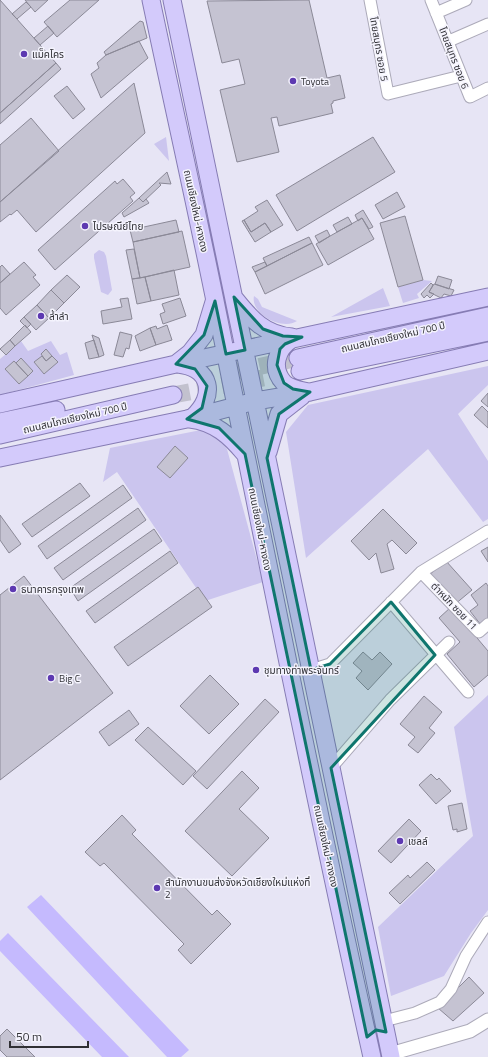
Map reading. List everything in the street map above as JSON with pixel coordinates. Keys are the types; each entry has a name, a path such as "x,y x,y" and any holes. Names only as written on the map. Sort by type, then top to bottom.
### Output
{"main road":[{"name":"ถนนเชียงใหม่-หางดง","path":"151,0 226,354 347,948 372,1057"},
{"name":"ถนนเชียงใหม่-หางดง","path":"172,0 391,1056"},
{"path":"234,297 247,315 263,328 283,336 297,338"},
{"path":"0,404 176,364 488,297"},
{"path":"176,364 190,353 204,335 215,301"},
{"name":"ถนนสมโภชเชียงใหม่ 700 ปี","path":"488,316 299,364 488,332"},
{"path":"297,338 280,349 277,365 278,375 284,383 293,389 310,392"},
{"path":"0,458 190,418 255,401 310,392 488,351"},
{"path":"176,364 195,368 205,379 207,386 206,399 202,408 190,418"},
{"name":"ถนนสมโภชเชียงใหม่ 700 ปี","path":"0,422 173,390 0,435"},
{"path":"267,458 274,424 279,414 294,400 310,392"},
{"path":"190,418 204,421 219,428 246,454"},
{"path":"367,1037 376,1030 385,1027"}],"street":[{"name":"ไทยสมุทร ซอย 5","path":"370,0 388,94 461,76"},
{"name":"ไทยสมุทร ซอย 6","path":"431,0 449,41 470,97 488,88"},
{"path":"436,13 466,0"},
{"path":"449,41 488,24"},
{"path":"311,670 330,664 421,572 488,531"},
{"name":"ตำหนัก ซอย 11","path":"421,572 478,632 488,624"},
{"path":"391,602 468,692"},
{"path":"331,768 390,700 450,642"},
{"path":"385,1027 440,1002 451,989 466,956 488,922"},
{"path":"391,1056 470,1031 488,1020"}],"highlighted area":[{"path":"234,297 263,329 283,336 302,337 285,344 280,349 277,365 284,383 293,389 310,392 279,414 267,458 311,670 330,664 391,602 435,655 331,768 386,1032 376,1030 367,1037 245,454 219,428 187,419 202,408 207,386 195,369 176,364 204,335 215,301 226,354 245,350"}],"shaded area":[{"path":"166,137 169,161 154,144"},
{"path":"99,250 104,252 106,256 112,290 108,295 101,292 94,258 94,254"},
{"path":"423,280 432,281 417,294 419,298 403,303 398,287"},
{"path":"383,288 390,306 331,317"},
{"path":"254,296 258,299 262,307 297,321 291,324 283,324 268,319 257,309 254,303"},
{"path":"21,341 28,351 51,341 60,355 67,352 74,375 0,395 0,359"},
{"path":"488,366 488,385 458,414 488,461 488,519 483,522 428,449 306,558 286,432 308,405"},
{"path":"201,430 219,439 227,449 263,582 205,601 117,472 103,482 110,448"},
{"path":"488,695 488,910 471,933 444,976 391,996 378,927 473,836 454,727"},
{"path":"41,895 189,1050 181,1057 167,1057 27,907"},
{"path":"8,933 129,1057 102,1057 0,951 0,941"}],"building":[{"name":"แม็คโคร","path":"0,0 56,63 0,113"},
{"path":"25,0 48,0 35,12"},
{"path":"70,0 99,0 57,37 44,22"},
{"name":"Toyota","path":"309,0 327,78 340,75 345,98 333,101 331,104 333,113 279,126 277,117 271,118 279,152 237,162 220,90 245,84 239,59 222,63 207,1"},
{"path":"26,2 31,7 17,19 12,14"},
{"path":"140,21 143,22 147,38 106,55 104,52"},
{"path":"48,26 54,33 40,45 34,38"},
{"path":"139,41 148,58 101,98 91,74 99,68 97,63 106,55"},
{"path":"56,63 61,69 0,124 0,113"},
{"path":"134,83 145,133 36,232 17,210 0,222 0,202"},
{"path":"67,86 85,109 73,119 54,96"},
{"path":"31,118 59,151 0,202 0,145"},
{"path":"373,137 395,172 297,231 276,195"},
{"path":"167,172 171,184 159,183 161,185 143,202 139,198"},
{"name":"ไปรษณีย์ไทย","path":"123,179 135,193 130,197 133,201 55,270 38,250 115,181 117,184"},
{"path":"397,192 405,207 383,219 375,205"},
{"path":"139,198 143,202 146,199 149,203 124,217 122,213"},
{"path":"267,200 283,225 271,232 265,223 251,232 244,220 258,211 255,207"},
{"path":"363,210 373,227 369,229 362,218 358,221 355,215"},
{"path":"405,216 423,280 398,287 380,223"},
{"path":"348,217 352,224 337,232 333,225"},
{"path":"362,218 374,239 328,265 316,244"},
{"path":"176,220 179,232 133,242 130,230"},
{"path":"244,220 251,232 265,223 271,232 255,242 242,221"},
{"path":"327,230 330,236 319,243 315,236"},
{"path":"182,231 190,267 140,278 133,242"},
{"path":"309,237 312,243 267,266 263,258"},
{"path":"312,243 323,265 265,294 255,272"},
{"path":"134,249 140,278 132,279 126,250"},
{"path":"24,262 36,275 33,277 40,285 6,315 0,308 0,283"},
{"path":"265,262 267,266 255,272 252,267"},
{"path":"2,265 10,274 0,283 0,267"},
{"path":"174,270 179,295 151,301 145,277"},
{"path":"67,275 80,287 64,303 51,290"},
{"path":"438,276 452,280 449,289 435,284"},
{"path":"145,277 151,301 137,304 132,279"},
{"path":"431,283 433,285 429,292 434,294 430,298 427,295 424,298 421,294"},
{"path":"434,284 454,290 451,296 444,294 441,298 429,292"},
{"path":"51,290 64,303 49,318 37,305"},
{"path":"128,298 132,319 103,324 101,311 122,307 120,299"},
{"path":"180,298 186,316 163,324 160,314 165,312 162,304"},
{"path":"37,305 49,318 36,330 24,317"},
{"path":"24,317 31,324 27,328 20,321"},
{"path":"25,325 31,332 15,346 10,340"},
{"path":"167,325 172,340 156,345 150,328 156,326 157,329"},
{"path":"150,328 156,345 140,351 135,336"},
{"path":"120,332 132,335 129,349 126,348 123,357 114,355"},
{"path":"92,335 99,338 104,355 99,357"},
{"path":"10,340 15,346 6,355 0,349"},
{"path":"94,340 99,357 89,359 85,343"},
{"path":"46,349 52,356 46,361 41,354"},
{"path":"42,356 46,361 52,356 58,362 44,374 34,362"},
{"path":"21,358 33,371 28,376 16,363"},
{"path":"14,361 28,376 19,384 5,369"},
{"path":"488,393 488,407 481,401"},
{"path":"482,406 488,412 488,428 474,415"},
{"path":"175,446 188,458 170,478 157,467"},
{"path":"80,483 90,496 32,537 22,524"},
{"path":"123,485 132,498 47,559 38,546"},
{"path":"138,508 146,520 63,580 54,568"},
{"path":"383,509 417,543 406,554 392,540 387,544 394,569 381,573 376,553 369,560 351,541"},
{"path":"0,515 21,544 9,553 0,540"},
{"path":"154,529 162,541 78,601 70,588"},
{"path":"488,547 488,562 481,551"},
{"path":"170,551 178,563 95,623 86,611"},
{"path":"446,561 472,590 454,605 428,576"},
{"name":"Big C","path":"24,576 113,693 0,780 0,595"},
{"path":"486,583 488,586 488,620 481,625 470,611 478,605 471,595"},
{"path":"198,587 212,607 128,666 114,647"},
{"path":"451,607 488,651 488,675 474,687 447,654 460,642 439,618"},
{"path":"363,652 372,660 380,652 392,664 368,690 356,678 362,671 353,663"},
{"path":"210,675 239,704 209,734 180,706"},
{"path":"424,696 442,712 429,728 435,733 418,753 408,745 415,737 400,724"},
{"path":"265,699 279,712 207,789 193,776"},
{"path":"129,710 139,724 109,746 99,732"},
{"path":"148,727 196,771 183,785 135,740"},
{"path":"242,771 259,788 239,809 269,838 232,876 185,831"},
{"path":"431,774 437,780 439,778 451,791 436,804 419,785"},
{"path":"462,803 467,829 457,832 457,829 453,830 448,806"},
{"name":"สำนักงานขนส่งจังหวัดเชียงใหม่แห่งที่ 2","path":"122,815 136,830 132,834 212,915 217,910 231,924 191,964 178,950 184,944 104,863 100,866 85,852"},
{"name":"เชลล์","path":"409,819 421,831 391,863 378,851"},
{"path":"427,862 435,870 400,904 389,893 408,875 410,878"},
{"path":"469,977 484,993 453,1021 438,1008"},
{"path":"7,1029 35,1057 7,1057 0,1050 0,1036"}],"tunnel":[{"path":"235,372 298,358"},
{"path":"173,395 300,371"}],"place":[{"name":"แม็คโคร","path":"24,54"},
{"name":"Toyota","path":"293,81"},
{"name":"ไปรษณีย์ไทย","path":"85,226"},
{"name":"ล้ำลำ","path":"41,316"},
{"name":"ธนาคารกรุงเทพ","path":"13,589"},
{"name":"ชุมทางท่าพระจันทร์","path":"256,670"},
{"name":"Big C","path":"51,678"},
{"name":"เชลล์","path":"400,841"},
{"name":"สำนักงานขนส่งจังหวัดเชียงใหม่แห่งที่ 2","path":"157,888"}]}
